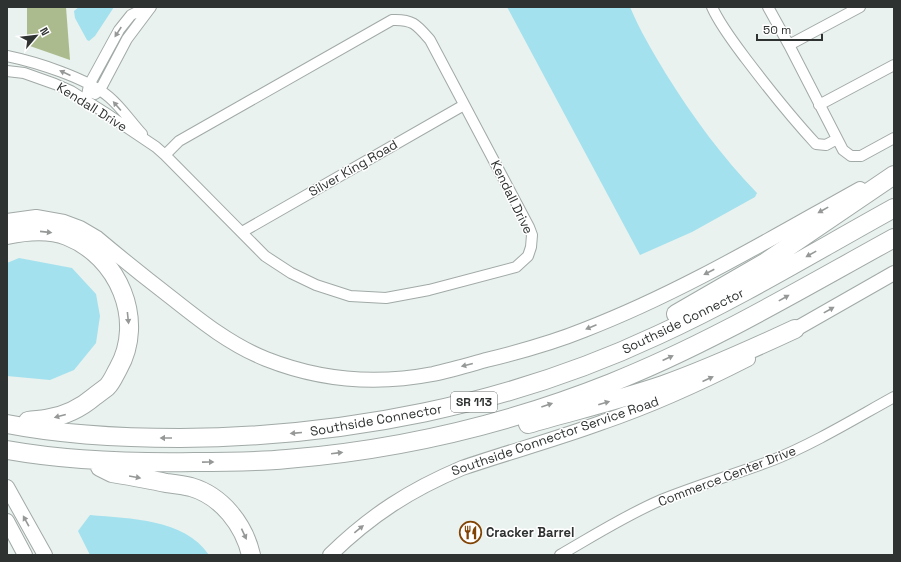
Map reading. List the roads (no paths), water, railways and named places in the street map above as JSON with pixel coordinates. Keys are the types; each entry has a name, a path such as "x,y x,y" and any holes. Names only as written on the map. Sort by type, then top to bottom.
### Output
{"highway":[{"path":"431,411 578,360 635,335 676,314 766,262 894,175"},
{"name":"Southside Connector","path":"10,424 97,435 151,438 213,438 313,431 394,419 468,403 549,379 602,359 658,335 714,308 894,208"},
{"path":"7,235 20,232 48,232 66,236 92,250 107,264 122,290 127,306 130,329 124,358 108,386 85,405 66,414 46,420 26,421 10,424"},
{"name":"Southside Connector","path":"7,450 29,454 113,462 247,462 289,459 354,451 471,428 529,412 610,384 668,359 717,335 894,238"},
{"path":"415,440 481,435 604,403 662,385 701,370 751,350 795,329"},
{"path":"85,460 112,473 191,487 213,497 229,511 240,526 248,542 251,555"}],"street":[{"path":"86,101 89,85 119,30 131,15 147,7"},
{"path":"86,101 100,90 127,39 151,7"},
{"path":"768,7 843,150 851,156 861,156 894,138"},
{"path":"789,45 860,7"},
{"path":"714,8 734,42 796,123 816,144 826,145 837,139"},
{"name":"Kendall Drive","path":"7,71 24,73 71,91 151,145 165,155 265,256 291,273 316,285 350,296 386,298 429,290 516,267 528,256 531,247 532,235 430,40 418,26 404,20 392,20 179,141 165,155"},
{"name":"Kendall Drive","path":"7,56 59,71 100,90 110,98 151,145"},
{"path":"819,104 894,65"},
{"name":"Silver King Road","path":"242,232 464,105"},
{"path":"7,221 36,217 64,222 80,228 96,238 199,320 233,343 265,359 298,370 331,378 371,380 433,374 517,352 583,331 648,303 712,271 894,171"},
{"name":"Southside Connector Service Road","path":"330,555 350,536 388,507 418,488 462,468 604,422 667,398 720,374 756,355 795,329 894,274"},
{"name":"Commerce Center Drive","path":"560,555 622,519 659,501 772,460 803,446 894,397"},
{"path":"7,487 45,555"},
{"path":"7,521 25,555"}],"water":[{"path":"79,7 114,7 95,36 89,41 75,18 74,11"},
{"path":"507,7 630,7 647,41 676,90 720,151 757,193 755,197 692,232 640,255"},
{"path":"19,258 72,268 96,294 100,316 96,343 74,370 50,380 7,376 7,263"},
{"path":"90,515 139,520 171,527 198,543 209,555 90,555 78,531"}],"place":[{"name":"Cracker Barrel","path":"471,532"}]}
